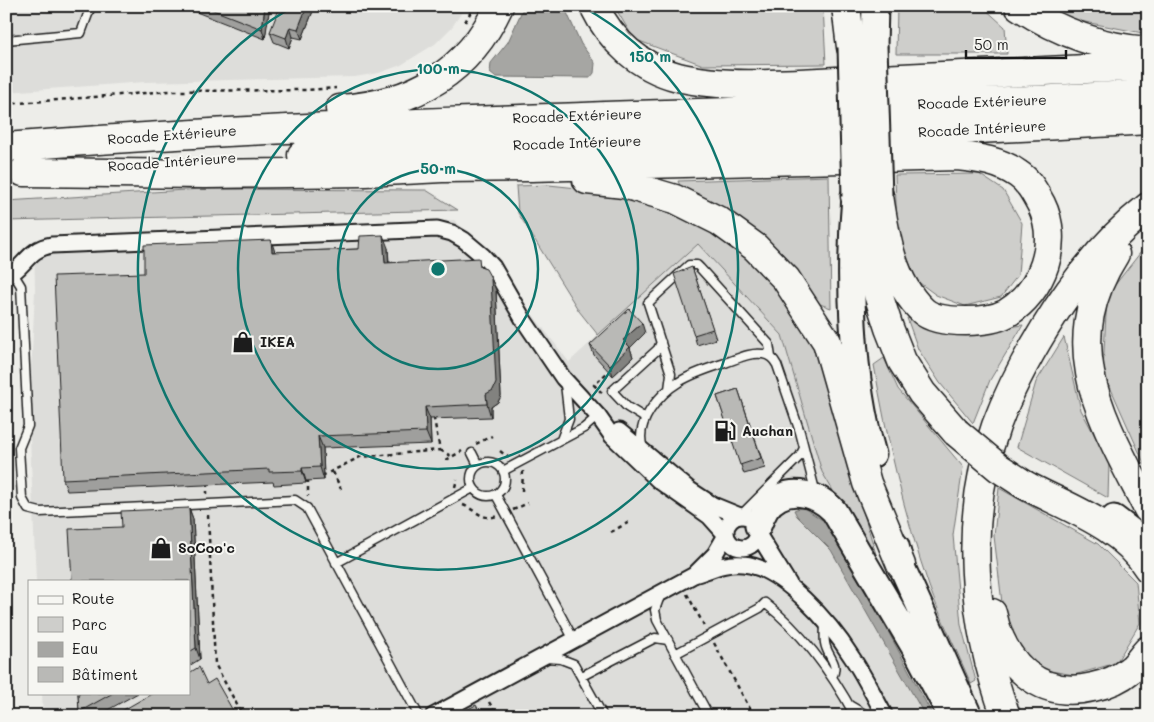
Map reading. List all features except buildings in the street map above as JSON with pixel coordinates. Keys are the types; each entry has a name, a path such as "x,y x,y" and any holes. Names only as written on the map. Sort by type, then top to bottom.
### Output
{"highway":[{"path":"15,146 205,120 345,108 394,101 423,88 457,65 474,49 491,23 499,6"},
{"path":"594,6 614,40 633,56 654,69 699,81 725,83 822,82 1148,66"},
{"path":"846,6 863,47"},
{"path":"854,6 863,47 868,234 878,294 888,328 902,361 922,394 958,426 999,468 1121,521 1148,544"},
{"path":"863,47 875,6"},
{"path":"1019,6 1044,23 1080,37 1148,51"},
{"name":"Rocade Extérieure","path":"15,146 285,127 1012,102 1148,94"},
{"name":"Rocade Intérieure","path":"15,173 206,159 531,144 1012,128 1148,120"},
{"path":"15,173 205,174 365,172 442,168 827,158 957,156 982,158 1004,165 1020,175 1034,190 1044,210 1050,243 1048,256 1034,286 1025,298 1006,314 978,321 951,322 924,312 901,283 884,232 867,196"},
{"path":"365,172 443,176 570,178 624,184 675,199 719,221 755,247 786,279 827,342 867,483 901,566 969,716"},
{"path":"867,196 851,235 854,333 864,425 901,566"},
{"path":"1006,716 996,687 980,619 976,567 978,502 996,427 1030,353 1054,314 1083,273 1123,228 1148,207"},
{"path":"1148,218 1114,255 1098,282 1088,316 1086,344 1096,398 1110,433 1148,509"},
{"path":"1026,479 1116,532 1138,552 1148,568"},
{"path":"752,525 777,499 788,494 802,492 826,502 834,511 917,652 951,716"},
{"path":"978,502 988,565 992,616 1012,661 1029,678 1055,689 1081,690 1113,682 1132,669 1148,650"}],"street":[{"path":"10,275 35,250 52,245 437,229 452,233 464,240 493,268 524,319 564,378 598,416 612,436 634,458 658,480 709,516 726,535 732,545 743,548 753,544 752,525"},
{"path":"598,416 704,500 752,525 791,587 825,622 851,656 885,716"},
{"path":"694,575 716,554 726,535 730,520 752,525"},
{"path":"433,716 694,575 720,566 743,564 758,567 791,587"}],"lane":[{"path":"6,40 81,33 91,6"},
{"path":"668,390 671,374 648,303 685,268 697,265 769,344 771,357 777,365 804,448 817,498"},
{"path":"10,275 21,286 28,426 18,448 22,498 28,509 40,512 61,512 295,500 307,508 419,716"},
{"path":"645,418 627,407 612,391 658,348 661,342"},
{"path":"645,452 641,433 645,418 668,390 689,376 750,354 771,357"},
{"path":"561,440 569,419 564,378"},
{"path":"503,471 584,428 598,416"},
{"path":"752,525 804,448"},
{"path":"472,453 478,465"},
{"path":"484,462 495,464 503,471 503,487 496,495 480,495 473,488 470,478 478,465 484,462"},
{"path":"336,563 473,488"},
{"path":"496,495 574,640"},
{"path":"662,592 655,610 657,620 709,716"},
{"path":"675,654 760,608 764,602 803,638 832,677 855,716"},
{"path":"825,622 825,643 835,663 836,671 832,677"},
{"path":"582,676 655,638 668,640"},
{"path":"541,657 561,659 574,664 603,716"},
{"path":"849,705 868,716"}],"path":[{"path":"463,25 474,6"},
{"path":"6,104 170,91 340,88"},
{"path":"608,399 594,385 609,371"},
{"path":"434,419 440,450"},
{"path":"301,477 324,476 360,457 440,450 452,456"},
{"path":"333,472 342,488"},
{"path":"308,477 307,494 310,499"},
{"path":"457,479 454,490 461,504 478,511 480,516 487,519 528,503"},
{"path":"216,482 205,483 208,504 215,664 243,716"},
{"path":"611,532 630,522"},
{"path":"685,590 754,716"}],"shaded area":[{"path":"6,6 466,6 452,27 435,44 401,65 379,73 355,77 145,82 6,92"},
{"path":"454,220 501,264 530,311 569,362 698,244 782,335 822,472 882,574 974,716 43,716 42,694 190,694 190,580 36,580 29,414 35,291 34,240"}],"green space":[{"path":"614,6 823,6 826,64 703,65 634,39"},
{"path":"897,6 982,6 1005,27 1007,54 896,54"},
{"path":"1046,6 1148,6 1148,34 1064,18"},
{"path":"979,174 1003,190 1022,223 1018,275 1001,297 965,306 936,295 917,281 897,234 895,175"},
{"path":"829,176 831,308 817,303 756,230 714,206 683,193 678,181"},
{"path":"549,185 596,190 667,209 723,237 777,289 811,339 882,574 822,472 782,335 698,244 598,335 579,311 518,213 516,186"},
{"path":"201,189 426,190 458,210 6,221 6,201"},
{"path":"1148,243 1148,472 1103,371 1107,295"},
{"path":"907,318 954,334 1023,325 990,380 973,423 940,383 918,349"},
{"path":"1064,337 1081,410 1109,462 1108,498 1017,447 1036,382"},
{"path":"884,358 898,389 963,467 953,535 961,625 976,681 971,684 929,586 904,504 874,365"},
{"path":"999,488 1098,544 1136,582 1140,623 1116,663 1074,675 1045,670 1023,654 1005,628 994,536"}],"water":[{"path":"524,6 564,6 581,44 595,63 594,73 590,78 495,77 490,73 491,63 508,42"},
{"path":"804,508 824,521 888,631 933,716 924,714 831,550 797,516 794,510"}],"place":[{"name":"IKEA","path":"243,342"},
{"name":"Auchan","path":"725,431"},
{"name":"SoCoo'c","path":"161,548"}]}
